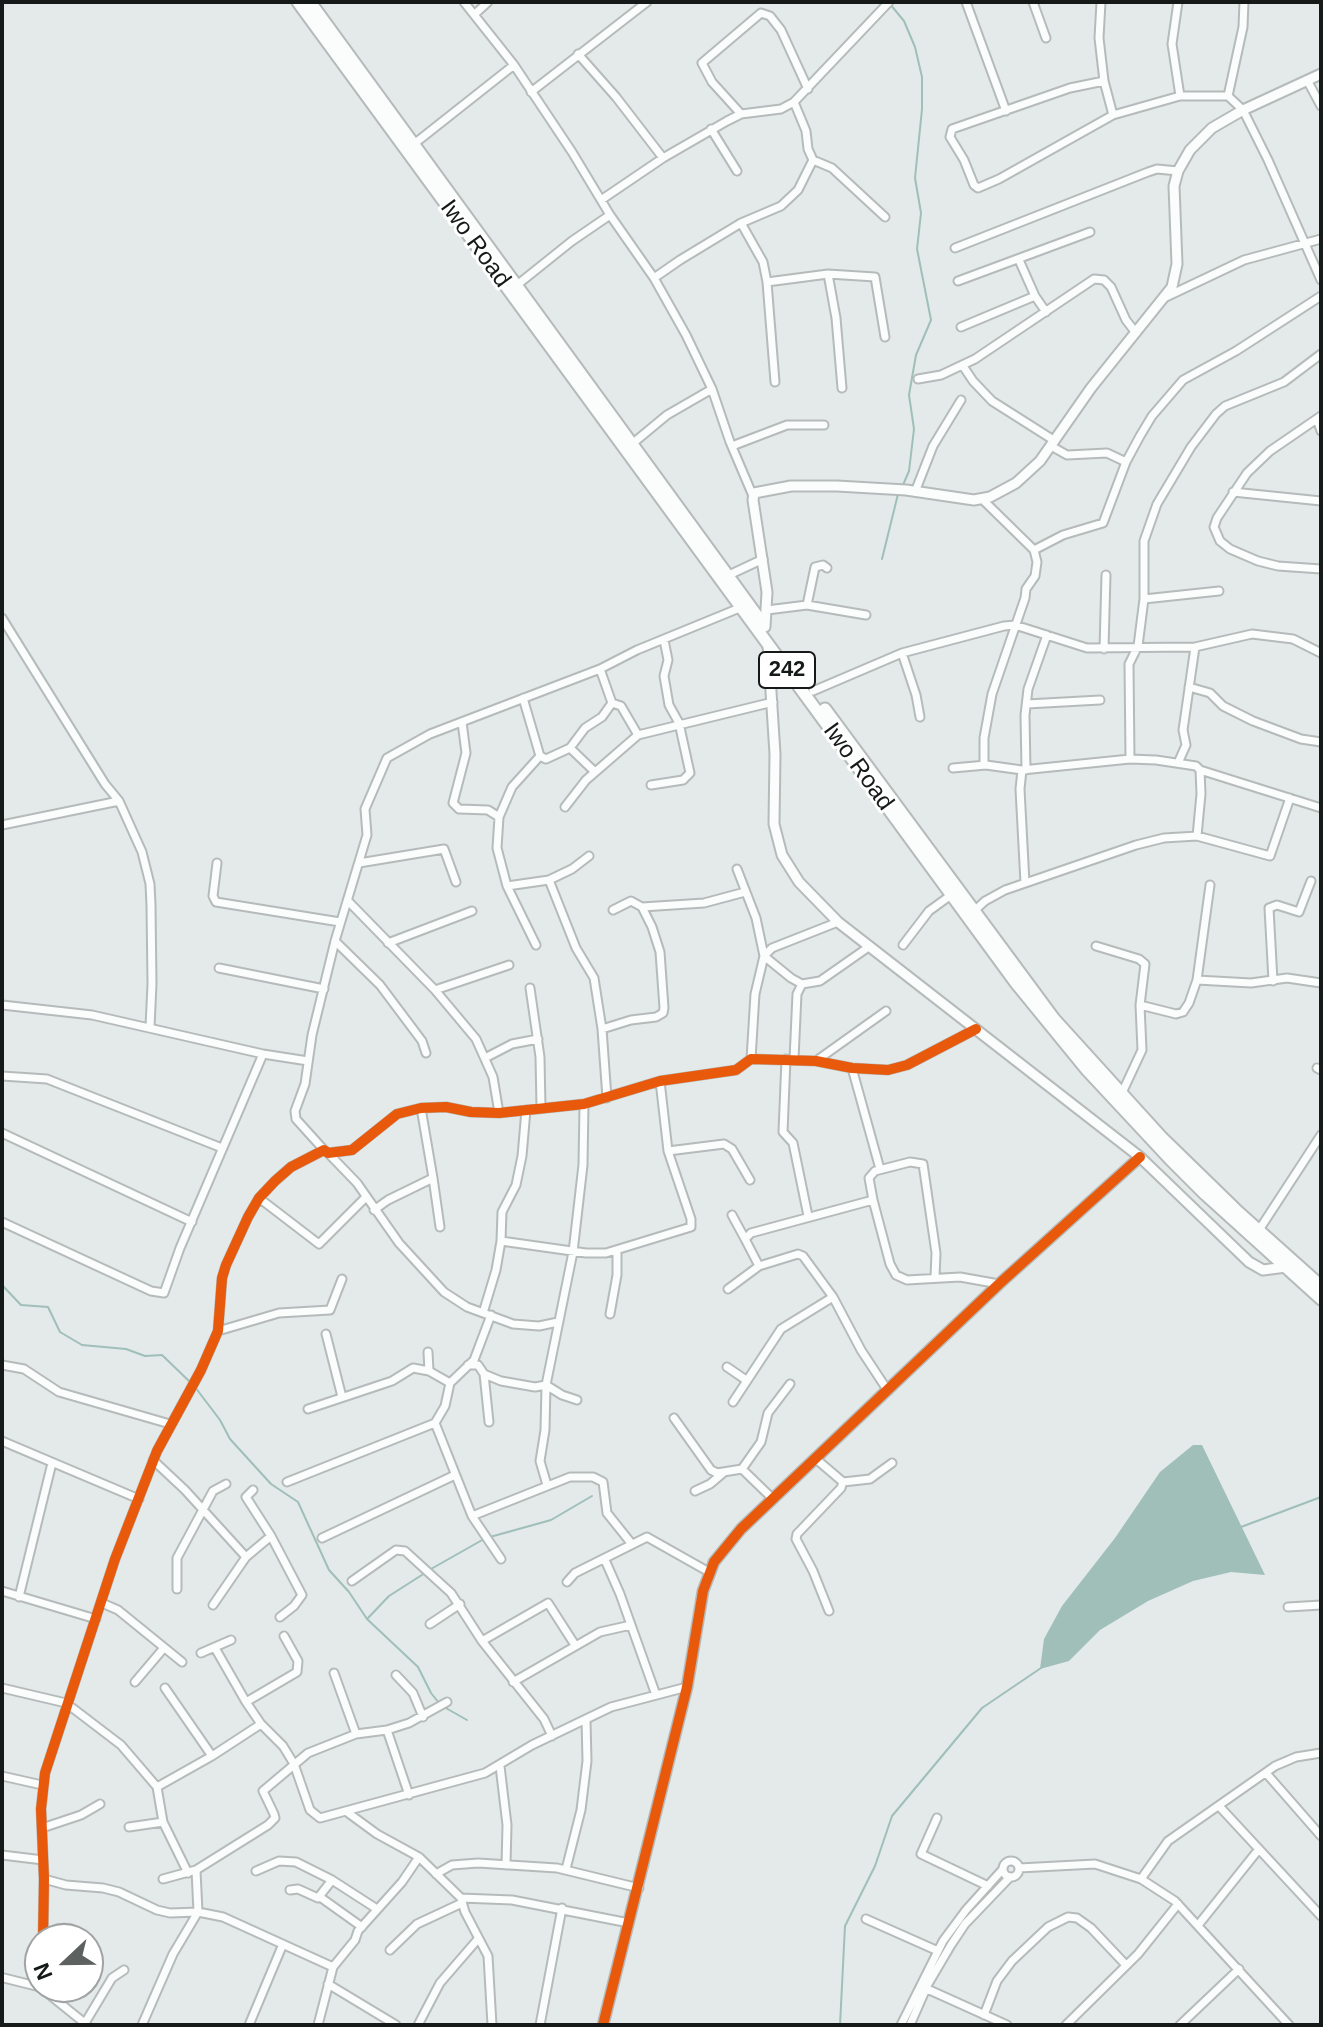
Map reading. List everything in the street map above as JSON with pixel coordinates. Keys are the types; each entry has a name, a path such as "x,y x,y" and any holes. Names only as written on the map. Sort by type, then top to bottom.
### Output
{"main road":[{"name":"Iwo Road","path":"298,2 398,131 414,144 813,691 951,895 1024,994 1117,1104 1205,1194 1321,1299"},
{"name":"Iwo Road","path":"310,2 398,131 742,607 1054,1019 1121,1095 1321,1286"}],"street":[{"path":"464,2 514,65 654,278 686,335 712,389 753,496 763,559 767,610 765,627"},
{"path":"475,14 488,2"},
{"path":"966,2 1006,111"},
{"path":"1033,2 1046,38"},
{"path":"1101,2 1099,38 1104,81 1113,115"},
{"path":"1178,2 1172,44 1180,96"},
{"path":"1228,96 1243,27 1244,2"},
{"path":"601,200 711,129 741,114 781,109 794,102 887,3"},
{"path":"531,92 641,4"},
{"path":"741,114 712,82 702,63 761,13 770,16 781,30 808,89"},
{"path":"578,54 663,158"},
{"path":"414,144 514,65"},
{"path":"753,496 758,490 791,486 892,489 966,500 982,499 1016,483 1040,461 1091,388 1166,297 1176,272 1173,201 1178,171 1200,139 1212,128 1243,110 1321,74"},
{"path":"1307,80 1321,106"},
{"path":"1104,81 1070,88 950,132 974,185 978,188 999,179 1113,115 1180,96 1228,96 1243,110 1292,210 1303,245 1321,280"},
{"path":"794,102 813,160 832,168 885,217"},
{"path":"711,129 737,171"},
{"path":"654,278 741,223 781,206 803,181 813,160"},
{"path":"955,248 1148,172 1157,169 1178,171"},
{"path":"517,285 610,215"},
{"path":"741,223 763,262 775,382"},
{"path":"958,281 1090,232"},
{"path":"1166,297 1244,260 1321,239"},
{"path":"1019,260 1046,312"},
{"path":"767,282 828,274 875,277 885,337"},
{"path":"828,274 836,318 842,388"},
{"path":"918,379 941,375 963,366 1100,278 1111,287 1126,320 1136,333"},
{"path":"961,327 1035,296"},
{"path":"1034,550 1063,535 1103,523 1126,462 1152,416 1183,380 1236,351 1321,296"},
{"path":"1130,759 1129,664 1138,646 1144,599 1144,541 1157,504 1191,447 1216,414 1225,406 1284,382 1321,354"},
{"path":"963,366 992,401 1067,455 1107,453 1126,462"},
{"path":"632,444 686,402 712,389"},
{"path":"911,491 961,400"},
{"path":"1321,431 1319,417 1270,451 1247,473 1214,527 1220,541 1230,549 1258,561 1278,566 1321,569"},
{"path":"732,446 787,425 824,425"},
{"path":"1233,492 1321,501"},
{"path":"982,499 1034,550 1037,562 1035,576 1026,589 992,694 984,738 984,765"},
{"path":"729,575 763,559"},
{"path":"807,605 815,567 823,565 827,568"},
{"path":"1104,649 1106,575"},
{"path":"1144,599 1219,591"},
{"path":"767,610 807,605 866,615"},
{"path":"558,1322 524,1325 467,1307 440,1288 374,1210 357,1183 295,1115 305,1084 335,941 367,835 365,809 387,758 430,734 600,669 742,607"},
{"path":"2,618 105,784 119,801 142,852 150,884 150,1027"},
{"path":"813,691 902,653 1015,625 1071,645 1104,649 1195,647 1252,634 1267,634 1293,639 1321,653"},
{"path":"1025,883 1020,789 1024,770 1028,689 1047,635"},
{"path":"651,785 689,777 679,723 669,705 664,676 668,660 664,640"},
{"path":"768,642 773,702 774,824 789,868 838,922 1140,1157 1249,1262 1263,1270 1286,1267"},
{"path":"1178,763 1186,745 1183,730 1195,647"},
{"path":"902,653 920,717"},
{"path":"600,669 612,703"},
{"path":"1189,687 1210,693 1223,706 1253,721 1301,739 1321,742"},
{"path":"523,698 540,756 546,759 570,748 589,724 602,717 612,703"},
{"path":"1027,704 1100,700"},
{"path":"565,807 595,772 638,735 773,702"},
{"path":"612,703 621,706 638,735"},
{"path":"462,722 466,753 453,803 459,809 488,810 499,817"},
{"path":"570,748 595,772"},
{"path":"536,945 507,886 497,848 499,817 512,787 540,756"},
{"path":"953,768 984,765 1024,770 1130,759 1178,763 1196,766 1200,770 1321,808"},
{"path":"1197,836 1200,770"},
{"path":"973,912 985,901 1025,883 1164,838 1197,836 1270,856 1290,798"},
{"path":"2,823 119,801"},
{"path":"359,863 444,849 456,882"},
{"path":"507,886 549,880 572,869 589,856"},
{"path":"217,863 213,896 216,902 340,922"},
{"path":"737,869 756,918 764,956 755,994 751,1059"},
{"path":"549,880 576,948 594,978 602,1029 607,1098"},
{"path":"1273,981 1269,908 1277,905 1299,912 1311,881"},
{"path":"1140,1005 1180,1014 1189,1003 1197,980 1210,885"},
{"path":"613,910 631,901 642,907 704,903 745,892"},
{"path":"903,945 929,911 951,895"},
{"path":"348,901 435,990 476,1039 493,1077 499,1113"},
{"path":"602,1029 631,1020 656,1017 664,1012 660,952 642,907"},
{"path":"388,943 472,911"},
{"path":"764,956 772,948 838,922"},
{"path":"335,941 380,985 422,1041 426,1053"},
{"path":"764,956 802,984 820,981 870,946"},
{"path":"1096,946 1145,963 1140,1005 1142,1050 1121,1095"},
{"path":"435,990 509,965"},
{"path":"219,968 324,989"},
{"path":"1197,980 1273,981 1287,978 1321,983"},
{"path":"802,984 797,994 783,1132 793,1143 808,1216"},
{"path":"530,988 538,1039 541,1108"},
{"path":"2,1005 92,1015 263,1054 308,1061"},
{"path":"816,1061 886,1011"},
{"path":"43,1923 42,1785 66,1703 115,1559 153,1460 218,1331 222,1278 248,1217 259,1198 275,1181 291,1167 326,1151 352,1150 362,1145 397,1114 421,1108 446,1107 499,1113 584,1104 660,1081 736,1070 751,1059 790,1059 852,1068 897,1069 976,1029"},
{"path":"485,1058 512,1044 538,1039"},
{"path":"2,1222 160,1294 164,1293 263,1054"},
{"path":"852,1068 880,1169"},
{"path":"2,1076 47,1079 222,1148"},
{"path":"501,1241 573,1252 617,1251 692,1226 668,1151 660,1081"},
{"path":"547,1485 540,1461 545,1430 546,1385 573,1252 583,1165 584,1104"},
{"path":"421,1108 440,1227"},
{"path":"287,1482 435,1423 445,1406 450,1383 474,1363 501,1241 502,1212 516,1185 522,1156 526,1110"},
{"path":"2,1133 192,1222"},
{"path":"1259,1230 1321,1135"},
{"path":"668,1151 724,1144 732,1149 750,1180"},
{"path":"603,2025 687,1687 709,1572 732,1538 999,1284 1140,1157"},
{"path":"935,1277 936,1253 923,1164 910,1162 880,1169 869,1178 890,1264 896,1275 907,1280 960,1277 999,1284"},
{"path":"374,1210 433,1178"},
{"path":"259,1198 319,1244 366,1197"},
{"path":"745,1239 757,1230 873,1200"},
{"path":"732,1215 759,1266"},
{"path":"610,1314 617,1275 617,1251"},
{"path":"728,1289 759,1266 798,1254 803,1256 833,1297 861,1350 888,1391"},
{"path":"218,1331 279,1313 330,1310 342,1279"},
{"path":"733,1402 781,1329 833,1297"},
{"path":"326,1334 342,1397"},
{"path":"428,1352 429,1371"},
{"path":"474,1363 484,1374 501,1381 535,1387 546,1385 577,1400"},
{"path":"2,1365 24,1369 59,1392 170,1424"},
{"path":"727,1367 746,1380"},
{"path":"308,1409 392,1381 413,1368 429,1371 450,1383"},
{"path":"484,1374 489,1422"},
{"path":"674,1418 706,1465 717,1473 742,1469 761,1442 768,1413 790,1384"},
{"path":"435,1423 472,1516 501,1559"},
{"path":"2,1441 139,1499"},
{"path":"816,1459 843,1482 870,1479 892,1463"},
{"path":"153,1460 246,1557"},
{"path":"19,1597 52,1463"},
{"path":"742,1469 773,1499"},
{"path":"695,1491 710,1484 725,1471"},
{"path":"322,1538 455,1475"},
{"path":"472,1516 576,1475 599,1479 604,1488 607,1513 631,1543"},
{"path":"829,1611 796,1539 797,1534 841,1488 843,1482"},
{"path":"177,1589 177,1558 213,1491 226,1484"},
{"path":"253,1490 246,1497 302,1595 280,1617"},
{"path":"213,1605 246,1557 271,1536"},
{"path":"567,1582 575,1573 647,1537 709,1572"},
{"path":"352,1581 396,1550 405,1551 460,1604 482,1641 544,1719 552,1736"},
{"path":"605,1560 656,1695"},
{"path":"2,1591 96,1619"},
{"path":"102,1603 118,1610 182,1662"},
{"path":"482,1641 548,1603 575,1645"},
{"path":"430,1624 460,1604"},
{"path":"1288,1607 1321,1605"},
{"path":"513,1682 608,1629 631,1625"},
{"path":"246,1702 297,1672 298,1661 284,1636"},
{"path":"201,1653 231,1640"},
{"path":"215,1648 261,1724 283,1746 294,1764 310,1810 320,1818 485,1773 552,1736 623,1703 687,1687"},
{"path":"135,1682 163,1649"},
{"path":"334,1673 356,1734"},
{"path":"396,1675 413,1693 423,1717"},
{"path":"2,1688 66,1703 121,1745 157,1787 163,1822 192,1872 198,1912 173,1954 142,2025"},
{"path":"165,1688 212,1756"},
{"path":"163,1879 192,1872 273,1821 274,1814 263,1791 319,1747 356,1734 387,1730 423,1717 447,1702"},
{"path":"566,1869 581,1810 587,1761 586,1720"},
{"path":"157,1787 261,1724"},
{"path":"387,1730 409,1795"},
{"path":"1141,1879 1168,1841 1287,1760 1321,1753"},
{"path":"500,1766 507,1825 506,1865"},
{"path":"1266,1773 1321,1836"},
{"path":"2,1776 42,1785"},
{"path":"42,1828 81,1815 100,1804"},
{"path":"1219,1806 1321,1916"},
{"path":"347,1812 377,1834 419,1857 462,1901 488,1956 492,2025"},
{"path":"937,1818 921,1854 988,1886"},
{"path":"129,1827 163,1822"},
{"path":"1199,1924 1259,1849"},
{"path":"2,1855 43,1860"},
{"path":"318,2025 333,1967 419,1857"},
{"path":"256,1871 287,1860 307,1866 377,1909"},
{"path":"901,2025 938,1951 966,1910 1008,1862 1013,1861 1019,1868"},
{"path":"1019,1868 1095,1864 1141,1879 1178,1904 1199,1924 1289,2025"},
{"path":"436,1874 452,1865 566,1869 639,1888"},
{"path":"910,2025 922,1987 965,1924 1010,1877 1016,1876 1019,1868"},
{"path":"1003,1869 1010,1877"},
{"path":"44,1879 111,1890 170,1913 198,1912 223,1917 333,1967"},
{"path":"320,1897 332,1880"},
{"path":"290,1890 298,1889 315,1898 320,1897 362,1927"},
{"path":"390,1950 417,1924 462,1901 498,1899 562,1908 629,1923"},
{"path":"1066,2025 1126,1965 1178,1904"},
{"path":"540,2025 562,1908"},
{"path":"984,2015 997,1981 1012,1961 1051,1925 1068,1917 1077,1918 1091,1928 1126,1965"},
{"path":"866,1919 938,1951"},
{"path":"418,2025 440,1983 478,1939"},
{"path":"249,2025 283,1944"},
{"path":"1180,2025 1239,1969"},
{"path":"60,2003 86,2024 112,1978 124,1970"},
{"path":"4,1978 24,1983"},
{"path":"328,1984 396,2025"},
{"path":"922,1987 1007,2025"}],"shaded area":[{"path":"1193,1445 1202,1445 1265,1575 1231,1572 1193,1581 1148,1601 1100,1630 1069,1661 1040,1669 1044,1639 1062,1606 1115,1538 1160,1472"}],"waterway":[{"path":"890,4 904,21 915,47 922,77 915,178 921,213 917,249 931,320 916,355 909,395 914,429 909,471 903,485"},
{"path":"882,559 898,494"},
{"path":"2,1285 21,1305 48,1307 60,1332 82,1345 126,1349 145,1356 162,1355 190,1382"},
{"path":"195,1387 230,1439 271,1484 298,1502 329,1570 367,1619 418,1667 439,1703"},
{"path":"490,1537 551,1520 592,1496"},
{"path":"1241,1527 1321,1497"},
{"path":"431,1569 484,1539"},
{"path":"368,1618 389,1596 425,1573"},
{"path":"840,2025 845,1926 875,1866 892,1816 982,1708 1041,1668"},
{"path":"444,1707 467,1720"}],"cycle path":[{"path":"43,1923 41,1809 45,1773 115,1559 157,1451 201,1370 218,1331 222,1278 226,1265 259,1198 275,1181 291,1167 324,1150 328,1153 352,1150 397,1114 421,1108 446,1107 499,1113 584,1104 660,1081 736,1070 751,1059 816,1061 852,1068 888,1070 907,1065 976,1029"},
{"path":"603,2025 687,1687 703,1591 714,1562 741,1529 999,1284 1140,1157"}]}
